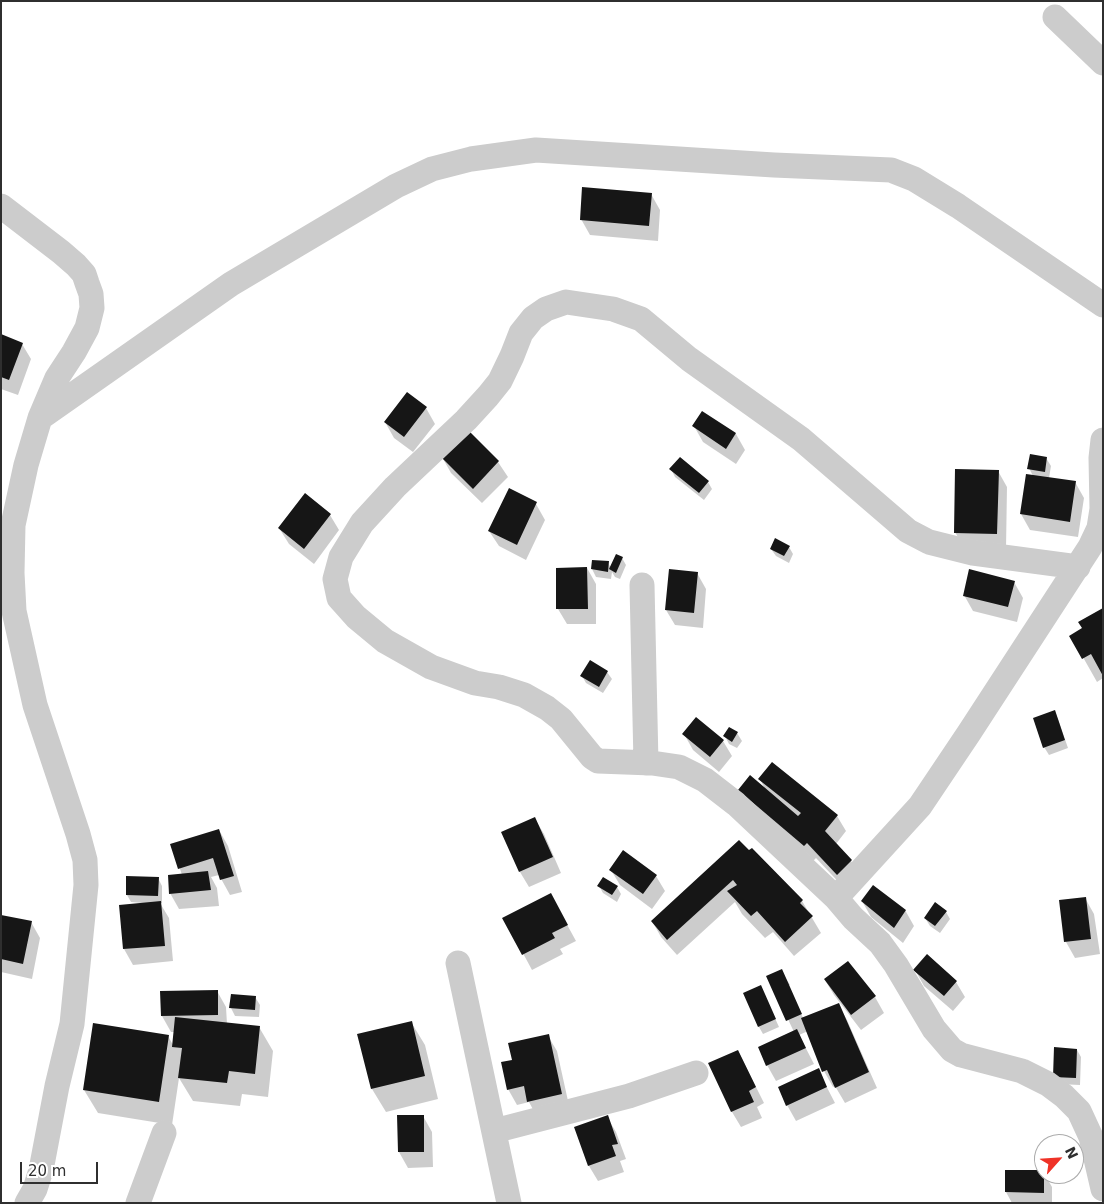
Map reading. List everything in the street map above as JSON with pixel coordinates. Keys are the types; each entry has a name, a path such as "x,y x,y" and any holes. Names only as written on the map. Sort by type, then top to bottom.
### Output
{"street":[{"path":"1055,17 1103,63"},
{"path":"40,418 231,284 396,186 432,168 471,159 536,150 774,165 891,170 914,178 958,206 1103,305"},
{"path":"1,206 76,265 84,274 91,294 92,308 87,328 57,378 40,418 26,465 13,525 12,573 14,611 35,705 85,860 86,884 72,1024 57,1086 41,1170 35,1189 27,1203"},
{"path":"1078,568 973,553 929,542 908,531 801,439 697,365 642,319 614,308 566,302 546,309 533,318 521,332 506,371 500,381 466,420 395,486 362,523 341,557 335,579 339,598 356,617 385,641 431,667 476,683 500,687 524,695 547,708 561,719 592,757 598,760 646,763 679,768 705,780 736,804 836,898 853,918 880,943 901,973 934,1029 952,1050 1022,1071 1056,1090 1079,1111 1091,1137 1103,1189"},
{"path":"836,898 920,806 1078,568 1099,528 1102,509 1101,458 1103,440"},
{"path":"642,585 646,763"},
{"path":"458,963 509,1203"},
{"path":"494,1132 629,1096 696,1073"},
{"path":"138,1203 164,1133"}],"building":[{"path":"582,187 652,193 649,226 580,220"},
{"path":"1,334 23,343 9,380 1,377"},
{"path":"407,392 427,407 404,437 384,422"},
{"path":"702,411 736,433 726,449 692,426"},
{"path":"468,430 499,461 473,489 441,457"},
{"path":"1030,454 1047,457 1045,472 1027,469"},
{"path":"680,457 709,481 699,493 669,469"},
{"path":"955,469 999,470 997,534 954,533"},
{"path":"1026,474 1076,481 1070,522 1020,514"},
{"path":"509,488 537,502 517,545 488,531"},
{"path":"305,493 331,514 304,549 278,528"},
{"path":"775,538 790,546 784,556 770,549"},
{"path":"616,554 623,557 616,573 609,569"},
{"path":"592,560 609,561 608,572 591,569"},
{"path":"587,567 588,609 556,609 556,568"},
{"path":"669,569 698,572 694,613 665,610"},
{"path":"969,569 1015,581 1008,607 963,596"},
{"path":"1103,608 1103,676 1091,654 1082,659 1069,636 1082,628 1078,622"},
{"path":"590,660 608,671 599,687 580,676"},
{"path":"1055,710 1065,740 1043,748 1033,718"},
{"path":"696,717 724,740 710,757 682,734"},
{"path":"729,727 738,732 732,742 723,736"},
{"path":"772,762 838,815 825,831 852,860 837,875 807,843 804,846 738,790 750,775 798,816 801,813 758,779"},
{"path":"535,817 553,857 519,872 501,832"},
{"path":"219,829 234,876 220,880 213,858 178,869 170,844"},
{"path":"739,840 749,850 752,848 803,900 800,903 813,916 785,942 757,911 751,916 727,891 737,885 733,880 667,940 651,921"},
{"path":"623,850 657,875 643,894 609,870"},
{"path":"208,871 211,890 169,894 168,875"},
{"path":"126,876 159,877 158,896 126,895"},
{"path":"603,877 618,886 612,895 597,886"},
{"path":"873,885 906,910 894,928 861,901"},
{"path":"551,893 568,925 552,933 555,938 522,955 502,918"},
{"path":"1086,897 1091,939 1064,942 1059,900"},
{"path":"161,901 165,946 123,949 119,905"},
{"path":"935,902 947,911 935,926 924,918"},
{"path":"1,915 32,921 23,964 1,959"},
{"path":"927,954 957,981 944,996 913,970"},
{"path":"848,961 876,996 851,1015 824,979"},
{"path":"782,969 802,1014 786,1021 766,976"},
{"path":"761,985 776,1019 758,1027 743,993"},
{"path":"218,990 218,1015 161,1016 160,991"},
{"path":"231,994 256,996 255,1010 229,1008"},
{"path":"839,1003 869,1072 835,1088 827,1070 822,1072 801,1018"},
{"path":"175,1017 260,1026 255,1074 229,1071 227,1083 178,1078 182,1048 172,1047"},
{"path":"412,1021 425,1076 371,1089 357,1034"},
{"path":"93,1023 169,1035 159,1102 83,1090"},
{"path":"797,1029 806,1048 766,1066 758,1047"},
{"path":"549,1034 562,1094 527,1102 524,1086 507,1090 501,1062 512,1060 508,1043"},
{"path":"1054,1047 1077,1049 1076,1078 1053,1077"},
{"path":"738,1050 756,1087 749,1091 754,1102 731,1112 708,1063"},
{"path":"819,1068 827,1087 786,1106 778,1087"},
{"path":"397,1115 424,1115 424,1152 398,1152"},
{"path":"608,1115 618,1144 612,1145 616,1156 588,1166 574,1127"},
{"path":"1005,1170 1034,1170 1034,1184 1044,1184 1044,1193 1005,1192"}]}
